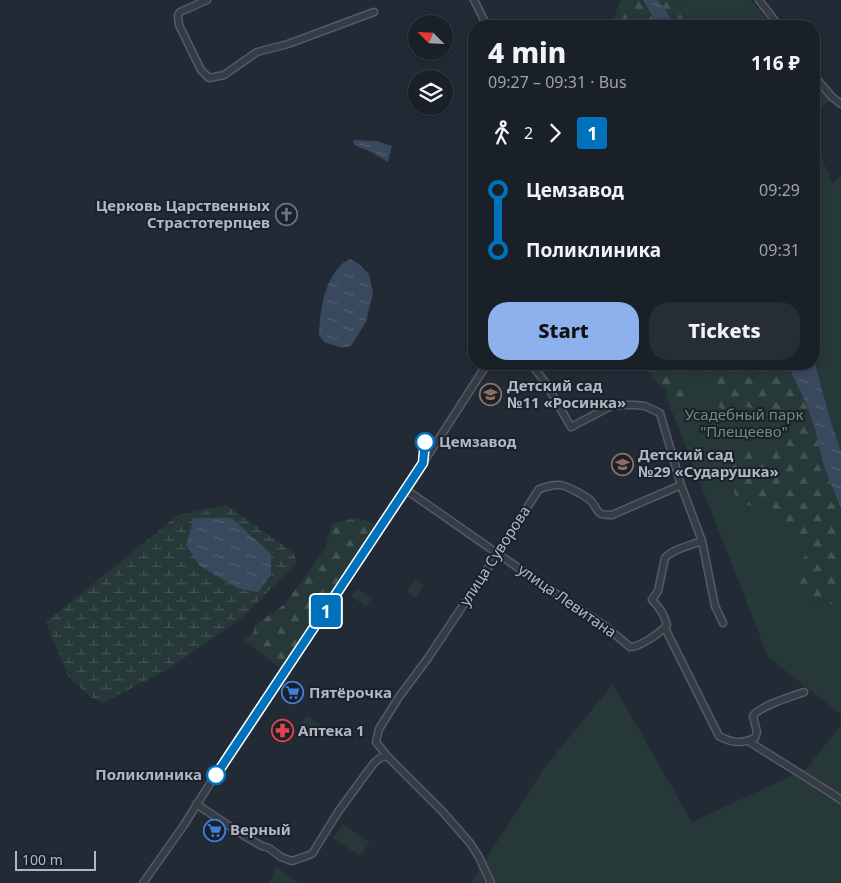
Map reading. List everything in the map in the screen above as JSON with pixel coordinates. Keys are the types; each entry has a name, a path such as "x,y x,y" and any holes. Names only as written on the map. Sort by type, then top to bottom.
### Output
{"street":[{"path":"207,0 180,12 178,16 179,25 201,70 209,78 224,75 257,52 288,44 374,12"},
{"path":"474,0 484,20"},
{"path":"759,0 774,20"},
{"path":"820,83 841,104"},
{"path":"143,883 318,623 483,370"},
{"path":"536,370 545,382 571,427 613,405 635,404 645,406 660,413 681,485 702,541 715,606 723,623"},
{"name":"улица Суворова","path":"388,756 376,742 379,729 539,489 558,484 568,487 590,500 597,512 603,515 612,515 681,485"},
{"name":"улица Левитана","path":"405,489 605,626 630,647 648,640 665,628"},
{"path":"702,541 668,554 665,558 658,591 652,600 664,616 667,625 665,628 719,736 726,740 742,743 755,738 757,732 753,716 757,711 804,692"},
{"path":"748,741 841,800"},
{"path":"196,804 246,837 269,848 281,857 292,861 312,854 338,812 374,763 380,758 388,756 442,811 470,843 491,883"}],"green space":[{"path":"621,0 642,0 654,20 611,20"},
{"path":"658,0 675,0 685,14 685,20 672,20"},
{"path":"675,0 751,0 767,20 685,20 685,14"},
{"path":"820,87 830,100 820,109"},
{"path":"820,153 832,184 841,175 841,452 817,370 820,370"},
{"path":"646,370 686,370 684,380 687,399 685,404 667,399 666,388"},
{"name":"Усадебный парк \"Плещеево\"","path":"659,370 783,370 841,534 798,597 816,605 831,603 841,605 841,715 768,657 667,399 677,401"},
{"path":"704,370 790,370 806,403 815,429 824,467 841,508 841,605 807,602 797,596 789,578 808,552 806,540 797,534 776,526 756,508 740,501 736,497 733,487 732,470 734,451 736,448 763,450 771,446 775,440 775,433 766,418 752,408 744,407 740,421 736,424 731,423 724,412 713,401"},
{"path":"226,505 293,552 297,562 242,618 170,668 103,703 92,698 68,676 46,622 178,515"},
{"path":"357,518 377,524 280,668 244,640 254,632 254,626 285,604 326,547 331,524"},
{"path":"416,579 424,586 415,598 407,591"},
{"path":"357,588 371,599 366,607 351,596"},
{"path":"613,684 692,822 806,769 841,725 841,883 471,883 544,768"},
{"path":"307,715 320,725 314,733 301,724"},
{"path":"343,824 370,842 360,856 333,838"},
{"path":"276,867 299,883 269,883"}],"water":[{"path":"643,0 658,0 672,20 655,20"},
{"path":"354,140 377,141 392,146 388,162 357,146 353,143"},
{"path":"350,259 359,264 369,274 373,293 366,322 351,346 342,348 324,342 319,335 319,326 323,300 329,283 339,267"},
{"path":"790,370 817,370 841,452 841,508 824,467 815,429 806,403"},
{"path":"194,518 232,518 271,554 271,575 258,592 237,588 200,566 186,545"}],"bus line":[{"name":"1","path":"216,775 423,463 425,442"}],"place":[{"name":"Церковь Царственных Страстотерпцев","path":"286,215"},
{"name":"Детский сад №11 «Росинка»","path":"491,395"},
{"name":"Цемзавод","path":"425,442"},
{"name":"Детский сад №29 «Сударушка»","path":"622,464"},
{"name":"Пятёрочка","path":"293,693"},
{"name":"Аптека 1","path":"282,731"},
{"name":"Поликлиника","path":"216,775"},
{"name":"Верный","path":"214,830"}]}
